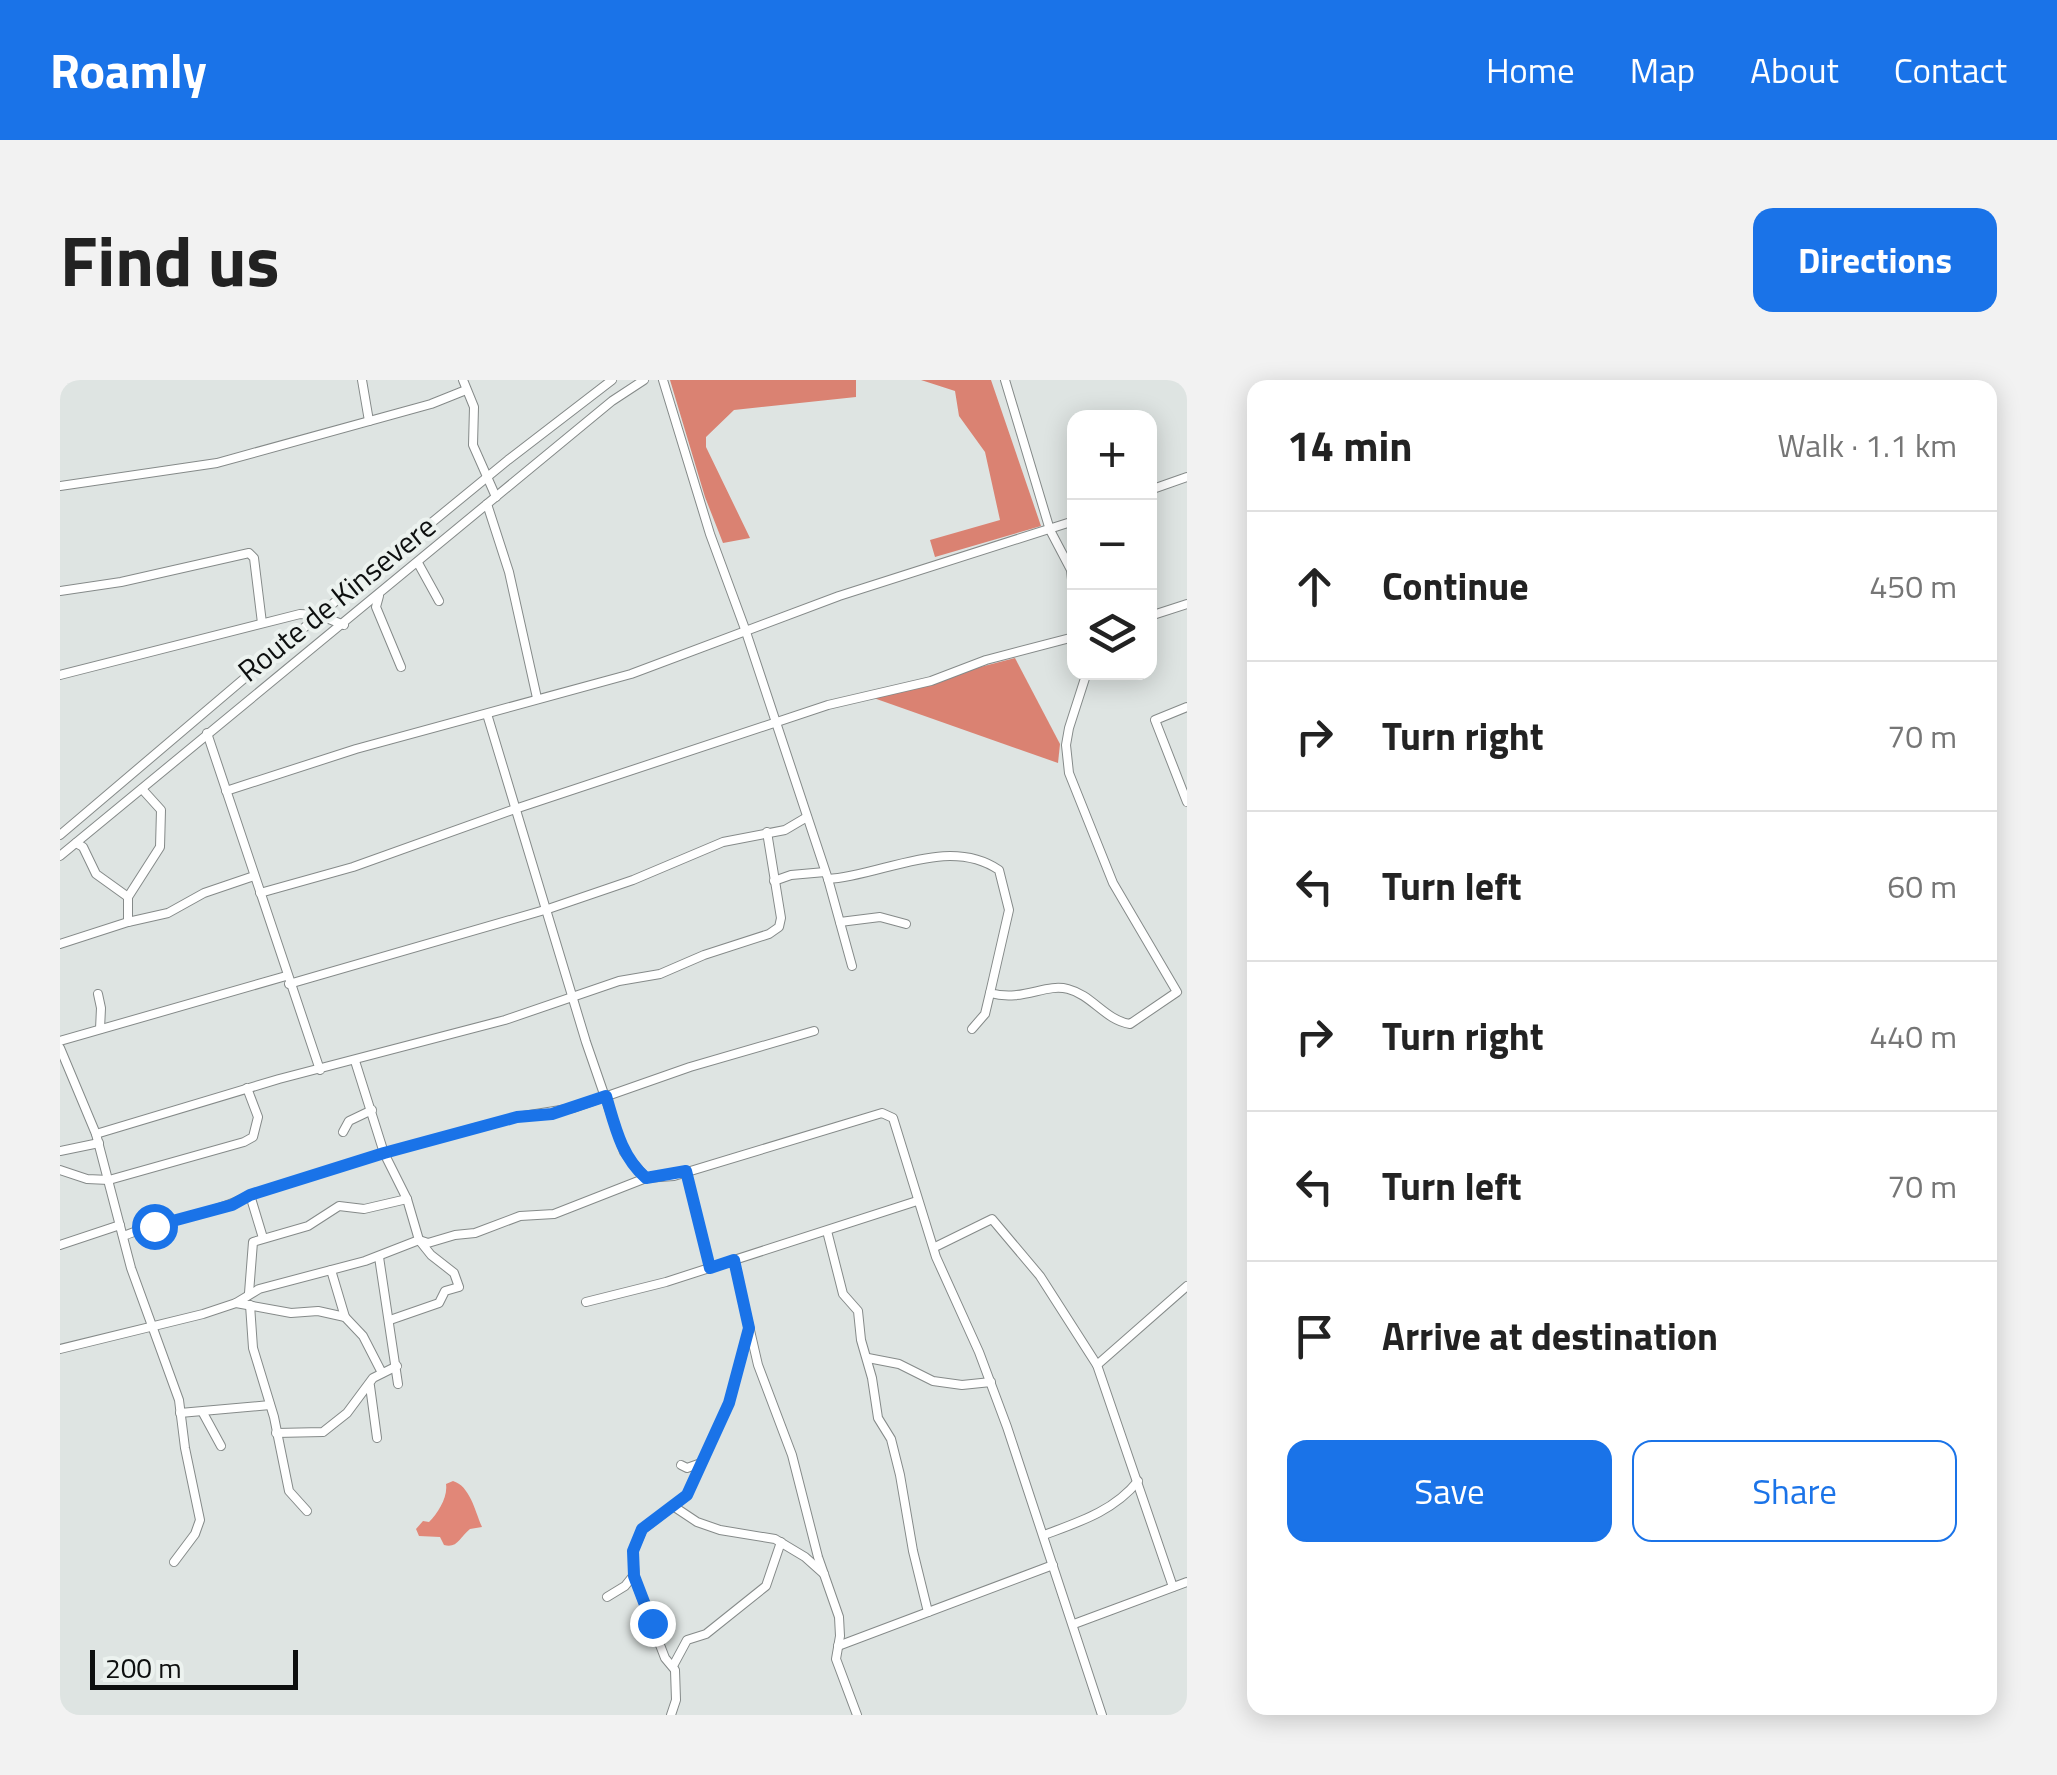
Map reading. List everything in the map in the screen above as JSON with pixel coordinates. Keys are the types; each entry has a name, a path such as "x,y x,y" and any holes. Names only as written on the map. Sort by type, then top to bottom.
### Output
{"street":[{"path":"362,380 369,421"},
{"path":"60,834 318,615 612,380"},
{"name":"Route de Kinsevere","path":"60,856 612,402 644,380"},
{"path":"663,380 710,534 827,875 852,966"},
{"path":"1005,380 1050,530 1071,570 1073,590"},
{"path":"60,486 217,464 431,404 464,385 474,407 473,445 496,498"},
{"path":"1157,488 1187,477"},
{"path":"487,504 508,572 538,698"},
{"path":"226,791 356,749 631,674 745,628 1067,523"},
{"path":"60,590 121,582 248,553 254,558 262,623"},
{"path":"418,563 439,601"},
{"path":"379,596 376,607 400,667"},
{"path":"1157,614 1187,604"},
{"path":"60,675 300,614 318,615 344,625"},
{"path":"260,893 353,867 828,705 930,682 986,660 1067,639"},
{"path":"1084,680 1069,728 1068,773 1113,883 1176,992"},
{"path":"1187,707 1155,720 1187,802"},
{"path":"487,714 586,1042 624,1152 646,1178"},
{"path":"207,733 320,1070"},
{"path":"128,922 128,897 162,843 162,814 142,789"},
{"path":"174,1562 195,1534 200,1520 175,1386 123,1236 97,1138 60,1045 100,1029 548,909 633,880 723,842 792,828 807,818"},
{"path":"247,1088 258,1117 253,1137 230,1148 108,1180 65,1172 60,1154 97,1138 247,1088 574,998 618,981 660,974 769,934 780,923 767,832"},
{"path":"76,843 83,847 96,874 128,897"},
{"path":"774,881 791,875 827,875 936,856 979,861 999,870 1009,910 985,1014 972,1029"},
{"path":"60,944 168,913 204,893 254,876"},
{"path":"840,922 880,917 906,924"},
{"path":"990,993 1015,998 1064,988 1073,990 1110,1017 1130,1024 1187,985"},
{"path":"98,994 100,1029"},
{"path":"123,1236 188,1214 232,1205 250,1195 384,1153 517,1117 562,1111 814,1031"},
{"path":"355,1061 384,1153 407,1198 419,1240 430,1255 454,1273 459,1286 445,1291 440,1302 390,1320"},
{"path":"344,1132 349,1120 372,1110"},
{"path":"60,1349 187,1318 236,1303 249,1293 380,1257 419,1240 428,1243 474,1233 520,1216 554,1214 646,1178 686,1171 885,1113 893,1118 934,1247 991,1382 1102,1715"},
{"path":"686,1171 710,1268"},
{"path":"250,1195 263,1238"},
{"path":"249,1293 251,1245 308,1226 339,1206 364,1208 407,1198"},
{"path":"586,1302 710,1268 917,1201"},
{"path":"934,1247 988,1219 994,1220 1040,1276 1097,1364 1173,1587"},
{"path":"60,1246 120,1225"},
{"path":"827,1231 843,1294 858,1311 878,1418 891,1439 928,1612"},
{"path":"380,1257 398,1384"},
{"path":"734,1260 758,1365 792,1455 838,1617 836,1660 857,1715"},
{"path":"331,1270 345,1317 363,1336 382,1373"},
{"path":"1097,1364 1187,1286"},
{"path":"236,1303 345,1317"},
{"path":"250,1305 253,1348 289,1491 307,1511"},
{"path":"673,1666 662,1654 634,1576 632,1555 640,1532 687,1495 729,1403 749,1328"},
{"path":"868,1358 899,1364 933,1381 962,1385 991,1382"},
{"path":"276,1432 323,1432 348,1413 373,1378 397,1366"},
{"path":"370,1386 376,1438"},
{"path":"180,1413 270,1405"},
{"path":"203,1413 222,1446"},
{"path":"681,1465 687,1468 701,1463"},
{"path":"1044,1535 1106,1510 1138,1481"},
{"path":"673,1506 706,1526 780,1542 824,1575"},
{"path":"671,1715 676,1695 673,1666 687,1640 706,1634 766,1586 780,1542"},
{"path":"838,1646 1053,1566"},
{"path":"607,1597 634,1576"},
{"path":"1074,1624 1187,1582"}],"shaded area":[{"path":"670,380 856,380 856,397 734,410 706,437 706,447 750,538 723,543"},
{"path":"921,380 991,380 1041,526 935,557 930,540 1000,520 985,452 959,416 955,391"},
{"path":"1015,658 1060,744 1058,763 868,696"},
{"path":"453,1481 468,1494 482,1527 470,1529 448,1546 440,1537 419,1536 416,1529 436,1514 446,1484"}],"route":[{"path":"154,1226 232,1205 250,1195 384,1153 517,1117 552,1114 606,1096 624,1152 633,1167 646,1178 686,1171 710,1268 734,1260 749,1328 729,1403 687,1495 642,1529 633,1551 632,1571 652,1623"}]}
